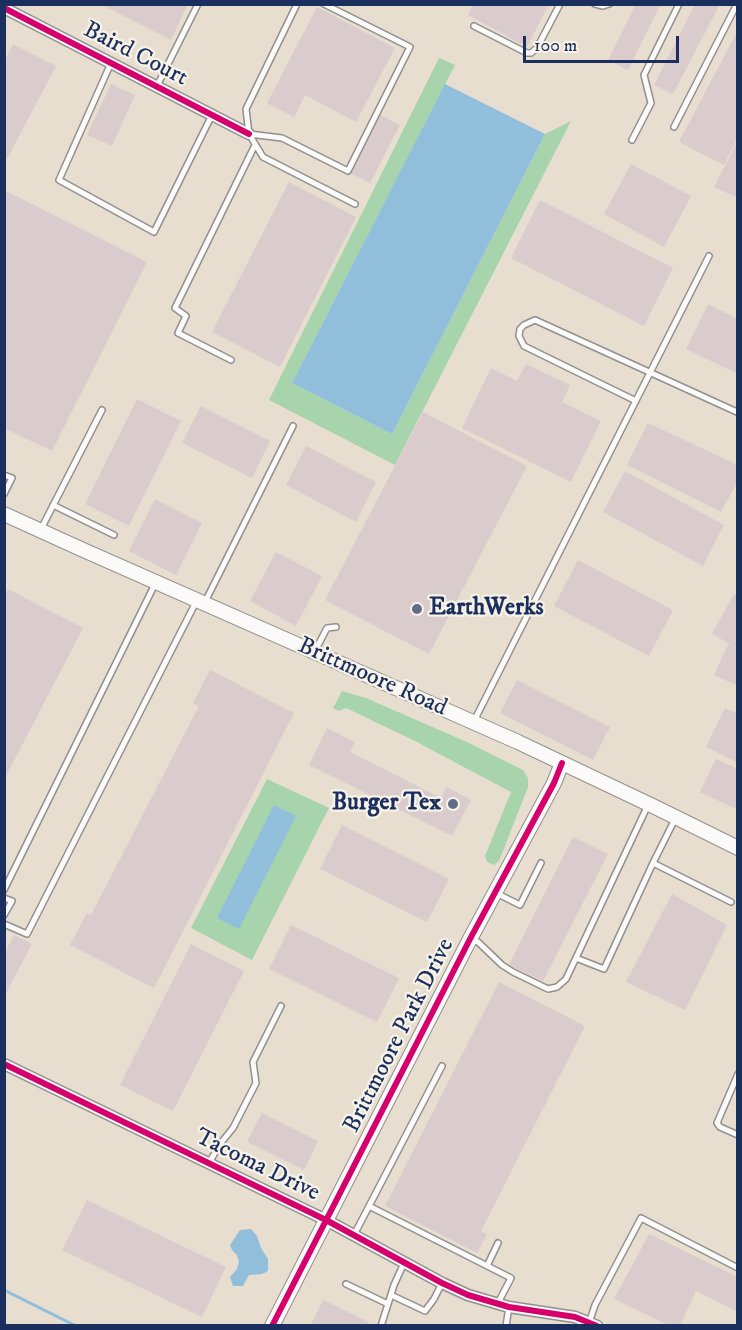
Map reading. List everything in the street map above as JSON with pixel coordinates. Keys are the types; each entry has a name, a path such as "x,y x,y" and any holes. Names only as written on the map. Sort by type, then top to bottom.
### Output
{"main road":[{"name":"Brittmoore Road","path":"4,514 562,763 738,849"},
{"name":"Brittmoore Park Drive","path":"272,1326 470,939 554,783 562,763"}],"street":[{"name":"Baird Court","path":"4,8 249,134"},
{"name":"Tacoma Drive","path":"4,1064 326,1220 468,1295 503,1305 575,1317 593,1324"}],"lane":[{"path":"156,87 198,4"},
{"path":"297,4 246,109 249,134 263,157 355,204"},
{"path":"249,134 282,138 348,171 410,47 324,4"},
{"path":"474,26 531,53 537,48 560,4"},
{"path":"595,4 603,6 609,4"},
{"path":"632,140 651,103 644,75 680,4"},
{"path":"674,127 737,4"},
{"path":"111,63 59,180 154,232 212,115"},
{"path":"231,360 178,333 186,316 175,308 255,145"},
{"path":"474,723 709,256"},
{"path":"636,400 524,346 519,336 520,329 524,324 535,320 737,412"},
{"path":"41,531 102,410"},
{"path":"4,924 27,934 292,426"},
{"path":"4,475 12,478 4,494"},
{"path":"53,505 114,535"},
{"path":"4,890 155,582"},
{"path":"314,652 327,628 336,627"},
{"path":"470,939 489,950 502,965 548,989 557,987 566,979 649,804"},
{"path":"576,958 604,969 676,818"},
{"path":"495,892 520,905 541,863"},
{"path":"654,863 731,902"},
{"path":"4,898 12,901 4,915"},
{"path":"209,1163 233,1128 256,1083 253,1062 281,1006"},
{"path":"354,1235 442,1066"},
{"path":"738,1074 717,1123 720,1127 738,1135"},
{"path":"369,1206 511,1278 503,1305 506,1326"},
{"path":"593,1324 596,1305 641,1218 738,1268"},
{"path":"487,1266 498,1243"},
{"path":"381,1326 404,1263"},
{"path":"391,1295 425,1311 442,1283"},
{"path":"346,1284 388,1304"}],"green space":[{"path":"439,58 455,65 292,383 392,434 545,134 571,121 395,465 269,400"},
{"path":"342,691 366,698 469,743 523,770 528,778 528,787 499,861 494,865 487,862 485,856 511,792 413,740 346,708 339,711 333,708"},
{"path":"267,779 329,808 252,960 191,928"}],"water":[{"path":"445,84 545,134 392,434 292,383"},
{"path":"274,805 296,816 239,929 217,918"},
{"path":"251,1229 268,1259 268,1271 249,1275 243,1286 233,1286 230,1277 237,1269 239,1262 230,1245 240,1230"}],"building":[{"path":"100,4 188,4 171,40"},
{"path":"473,4 549,4 527,47 468,15"},
{"path":"636,4 661,4 628,70 608,60"},
{"path":"695,4 720,4 673,94 654,85"},
{"path":"317,7 395,48 356,122 305,95 294,117 267,103"},
{"path":"738,30 738,137 724,165 679,142"},
{"path":"13,44 56,66 7,159 4,158 4,61"},
{"path":"111,84 135,95 112,146 87,135"},
{"path":"379,114 400,125 370,183 349,172"},
{"path":"738,140 738,198 714,187"},
{"path":"631,164 691,196 664,247 604,214"},
{"path":"289,182 356,217 280,367 212,332"},
{"path":"6,191 147,262 52,451 4,428"},
{"path":"540,200 673,268 644,326 511,258"},
{"path":"708,304 738,319 738,374 686,349"},
{"path":"526,364 570,385 562,402 601,421 571,482 462,428 491,368 517,381"},
{"path":"137,399 181,421 129,526 85,504"},
{"path":"201,406 270,441 252,478 182,443"},
{"path":"423,412 527,466 429,654 325,600"},
{"path":"648,423 738,465 738,481 721,512 627,465"},
{"path":"306,446 376,482 356,522 286,485"},
{"path":"625,471 724,525 703,566 603,512"},
{"path":"155,499 202,523 176,575 129,551"},
{"path":"276,552 322,576 296,626 250,601"},
{"path":"578,560 673,610 649,656 554,606"},
{"path":"8,589 83,628 4,780 4,596"},
{"path":"734,594 738,596 738,686 714,675 728,644 735,647 712,634"},
{"path":"210,670 294,713 154,988 70,945 87,913 91,915 199,706 193,703"},
{"path":"517,680 610,727 593,760 500,713"},
{"path":"725,708 738,714 738,763 706,747"},
{"path":"327,728 355,742 350,752 441,798 446,787 471,800 452,836 309,765"},
{"path":"716,759 738,769 738,810 700,792"},
{"path":"342,825 449,879 427,922 320,869"},
{"path":"573,837 608,854 543,981 509,965"},
{"path":"672,894 727,925 685,1010 626,982"},
{"path":"291,925 399,978 377,1022 269,969"},
{"path":"14,935 32,944 4,997 4,954"},
{"path":"191,944 244,971 173,1111 120,1085"},
{"path":"499,982 585,1026 481,1231 487,1234 477,1253 385,1206"},
{"path":"262,1113 318,1141 304,1170 247,1142"},
{"path":"87,1200 226,1267 202,1317 62,1250"},
{"path":"649,1234 738,1277 738,1312 696,1291 680,1326 670,1326 614,1299"},
{"path":"323,1300 369,1322 367,1326 310,1326"}],"waterway":[{"path":"4,1290 76,1326"}],"cycle path":[{"path":"4,8 249,134"},
{"path":"272,1326 470,939 554,783 562,763"},
{"path":"4,1064 326,1220 468,1295 509,1307 575,1317 597,1326"}],"place":[{"name":"EarthWerks","path":"417,609"},
{"name":"Burger Tex","path":"453,804"}]}
